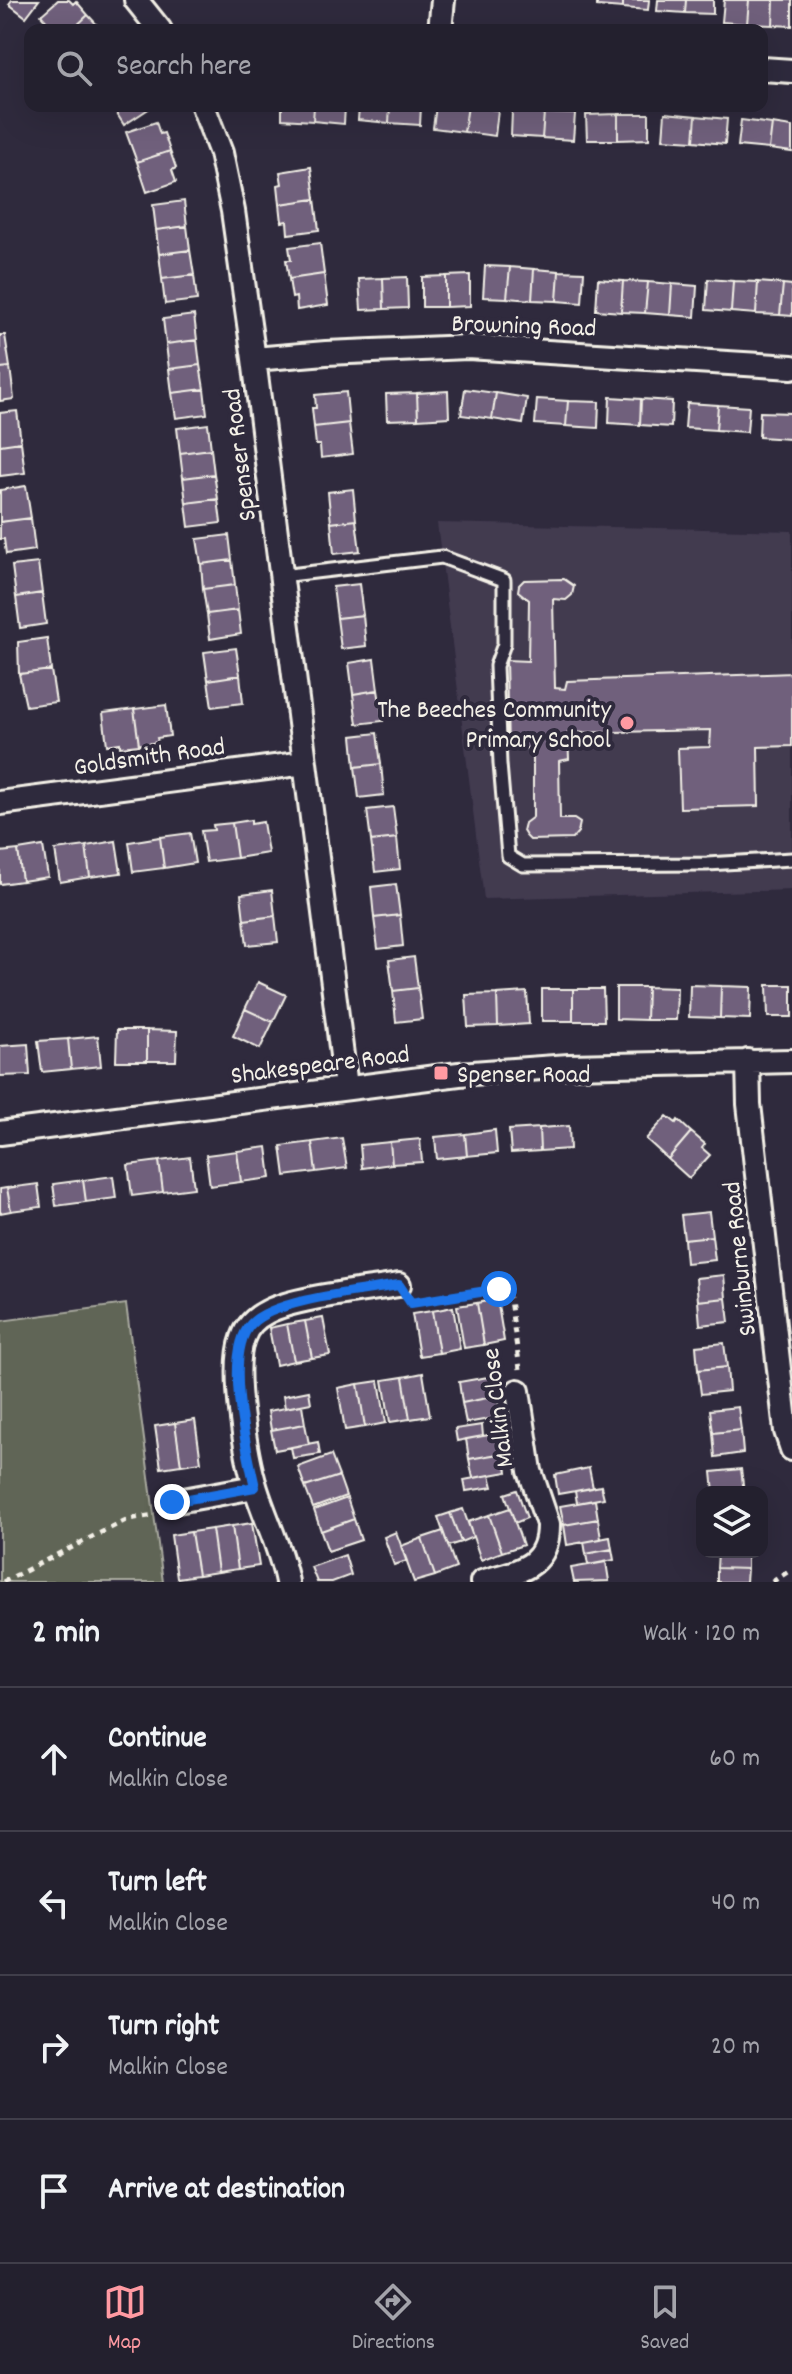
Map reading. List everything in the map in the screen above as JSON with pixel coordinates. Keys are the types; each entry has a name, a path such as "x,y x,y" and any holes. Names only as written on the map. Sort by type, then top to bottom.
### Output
{"street":[{"path":"136,0 155,24"},
{"path":"441,24 443,0"},
{"path":"768,69 792,71"},
{"name":"Spenser Road","path":"206,112 228,181 254,359 346,1087"},
{"name":"Browning Road","path":"254,359 468,347 792,367"},
{"name":"Goldsmith Road","path":"0,803 305,763"},
{"name":"Swinburne Road","path":"748,1061 749,1104 782,1400 792,1449"},
{"name":"Shakespeare Road","path":"0,1133 459,1074 569,1066 792,1061"},
{"path":"287,1582 281,1556 255,1487 238,1367 239,1352 249,1325 269,1311 284,1306 399,1285"},
{"name":"Malkin Close","path":"482,1582 537,1561 548,1536 548,1524 528,1462 518,1391"},
{"path":"166,1508 255,1487"}],"lane":[{"path":"280,576 442,557 504,580 504,644 496,666 500,764 508,856 523,865 697,864 792,859"}],"path":[{"name":"Malkin Close","path":"399,1285 411,1303 492,1289 505,1290 510,1300 521,1365 518,1391"},
{"path":"3,1582 128,1519 166,1508"},
{"path":"772,1582 792,1569"}],"shaded area":[{"name":"The Beeches Community Primary School","path":"437,523 792,531 792,890 484,899"}],"green space":[{"path":"126,1304 163,1582 0,1582 0,1321"}],"building":[{"path":"12,0 39,0 26,17 9,4"},
{"path":"58,0 69,0 73,4 76,1 88,15 78,24 49,24 41,15"},
{"path":"597,0 623,0 623,8 597,6"},
{"path":"623,0 649,0 648,10 623,8"},
{"path":"658,0 686,0 685,13 657,11"},
{"path":"686,0 713,0 713,14 685,13"},
{"path":"724,0 749,0 747,24 722,22"},
{"path":"749,0 774,0 773,25 747,24"},
{"path":"774,0 792,0 792,26 773,25"},
{"path":"88,15 96,24 78,24"},
{"path":"116,112 144,112 124,125"},
{"path":"282,112 314,112 313,121 282,119"},
{"path":"314,112 345,112 344,124 313,121"},
{"path":"359,112 390,112 389,123 358,120"},
{"path":"390,112 421,112 420,125 389,123"},
{"path":"435,112 467,112 464,132 433,128"},
{"path":"467,112 498,112 495,136 464,132"},
{"path":"512,112 544,113 542,138 511,136"},
{"path":"544,113 575,114 573,140 542,138"},
{"path":"665,113 696,116 694,141 663,139"},
{"path":"618,114 649,114 649,139 618,140"},
{"path":"618,114 618,140 587,140 586,115"},
{"path":"696,116 727,119 725,144 694,141"},
{"path":"741,120 772,124 769,149 738,146"},
{"path":"156,122 160,134 164,133 170,151 137,162 126,132"},
{"path":"772,124 792,127 792,152 769,149"},
{"path":"170,151 176,168 172,170 176,182 147,192 137,162"},
{"path":"311,167 315,199 280,204 280,172"},
{"path":"315,199 319,230 288,234 287,221 282,222 280,204"},
{"path":"184,201 187,226 156,230 153,205"},
{"path":"187,226 190,250 159,254 156,230"},
{"path":"320,243 324,274 289,279 286,260 291,260 289,247"},
{"path":"190,250 194,275 162,279 159,254"},
{"path":"485,266 510,267 507,298 483,297"},
{"path":"510,267 534,269 532,300 507,298"},
{"path":"534,269 559,271 557,301 532,300"},
{"path":"559,271 584,272 582,303 557,301"},
{"path":"324,274 328,305 297,310 289,279"},
{"path":"194,275 197,300 165,304 162,279"},
{"path":"470,275 470,306 446,307 446,276"},
{"path":"446,276 446,307 422,307 422,277"},
{"path":"407,277 408,308 384,309 383,278"},
{"path":"383,278 384,309 361,310 359,279"},
{"path":"598,279 623,281 621,312 596,310"},
{"path":"708,279 733,281 731,312 706,310"},
{"path":"623,281 648,282 645,313 621,312"},
{"path":"733,281 758,282 756,314 731,312"},
{"path":"648,282 672,284 670,315 645,313"},
{"path":"758,282 783,284 780,315 756,314"},
{"path":"672,284 697,286 695,317 670,315"},
{"path":"783,284 792,285 792,316 780,315"},
{"path":"194,315 197,340 166,344 163,319"},
{"path":"0,335 5,335 10,367 0,368"},
{"path":"197,340 200,365 169,369 166,344"},
{"path":"200,365 204,389 172,393 169,369"},
{"path":"10,367 14,399 0,401 0,368"},
{"path":"204,389 207,414 176,418 172,393"},
{"path":"465,389 496,393 492,419 461,415"},
{"path":"448,391 449,417 418,419 417,393"},
{"path":"346,392 349,423 314,427 312,408 316,408 315,395"},
{"path":"417,393 418,419 387,420 386,394"},
{"path":"496,393 527,398 523,424 492,419"},
{"path":"610,397 641,399 640,425 609,423"},
{"path":"537,399 568,401 566,426 535,424"},
{"path":"641,399 672,401 671,427 640,425"},
{"path":"568,401 599,402 598,428 566,426"},
{"path":"687,403 718,405 716,430 685,428"},
{"path":"718,405 749,407 747,432 716,430"},
{"path":"17,411 21,442 0,445 0,413"},
{"path":"760,412 791,413 790,439 759,437"},
{"path":"349,423 353,454 321,458 314,427"},
{"path":"208,424 211,449 180,453 177,428"},
{"path":"21,442 25,473 0,476 0,445"},
{"path":"211,449 214,474 183,478 180,453"},
{"path":"214,474 218,499 186,503 183,478"},
{"path":"26,486 31,518 0,522 0,490"},
{"path":"353,489 356,520 331,523 328,492"},
{"path":"218,499 221,523 189,527 186,503"},
{"path":"31,518 35,550 6,554 4,539 0,539 0,522"},
{"path":"356,520 360,551 334,554 331,523"},
{"path":"229,535 232,560 201,564 197,539"},
{"path":"232,560 235,585 203,589 201,564"},
{"path":"38,563 42,593 16,597 12,566"},
{"path":"564,579 574,586 572,595 566,600 553,599 555,688 565,689 567,681 792,673 792,746 758,747 759,806 680,808 678,748 710,747 711,730 568,733 569,759 559,761 560,819 574,819 580,823 578,832 572,839 530,840 526,836 523,831 525,823 533,817 533,748 508,749 506,660 528,661 529,600 518,591 519,585 524,580"},
{"path":"359,584 363,615 337,618 333,587"},
{"path":"235,585 238,610 207,614 203,589"},
{"path":"42,593 46,624 20,628 16,597"},
{"path":"238,610 241,634 210,639 207,614"},
{"path":"363,615 366,646 341,649 337,618"},
{"path":"47,638 51,670 19,674 18,642"},
{"path":"236,648 240,675 208,680 204,652"},
{"path":"374,659 378,690 353,694 349,663"},
{"path":"51,670 56,702 26,706 19,674"},
{"path":"240,675 243,703 212,707 208,680"},
{"path":"378,690 383,721 357,724 353,694"},
{"path":"166,705 170,736 157,738 158,742 139,745 134,709"},
{"path":"134,709 139,745 107,745 103,713"},
{"path":"377,733 381,764 355,767 352,736"},
{"path":"381,764 384,795 359,798 355,767"},
{"path":"393,807 397,838 371,841 367,810"},
{"path":"251,820 251,824 263,822 268,853 237,858 232,823"},
{"path":"232,823 237,858 206,862 201,831 214,830 213,825"},
{"path":"190,833 195,863 164,868 160,837"},
{"path":"160,837 164,868 133,872 129,842"},
{"path":"397,838 400,869 375,872 371,841"},
{"path":"116,841 121,873 90,877 86,846"},
{"path":"43,846 48,877 22,881 18,850"},
{"path":"86,846 90,877 60,882 55,850"},
{"path":"18,850 22,881 0,884 0,852"},
{"path":"396,884 400,915 374,918 371,887"},
{"path":"272,890 275,916 244,920 241,894"},
{"path":"400,915 403,946 378,949 374,918"},
{"path":"275,916 278,942 247,945 244,920"},
{"path":"414,957 418,988 393,991 389,960"},
{"path":"258,982 286,995 273,1022 245,1009"},
{"path":"690,985 721,986 720,1018 689,1017"},
{"path":"767,985 792,985 792,1017 768,1017"},
{"path":"721,986 751,987 750,1019 720,1018"},
{"path":"616,987 647,987 646,1020 616,1019"},
{"path":"647,987 677,988 676,1020 646,1020"},
{"path":"418,988 422,1019 396,1022 393,991"},
{"path":"542,989 573,989 573,1021 542,1021"},
{"path":"573,989 603,989 604,1021 573,1021"},
{"path":"527,992 529,1024 498,1026 497,994"},
{"path":"497,994 498,1026 468,1027 466,995"},
{"path":"245,1009 273,1022 260,1049 233,1036"},
{"path":"117,1030 147,1030 147,1061 116,1061"},
{"path":"147,1030 177,1031 176,1061 147,1061"},
{"path":"98,1036 101,1066 71,1069 68,1039"},
{"path":"68,1039 71,1069 42,1072 38,1041"},
{"path":"28,1044 30,1075 0,1076 0,1046"},
{"path":"667,1116 676,1123 678,1120 691,1132 668,1159 646,1139"},
{"path":"569,1126 570,1149 540,1151 539,1128"},
{"path":"539,1128 540,1151 511,1153 509,1130"},
{"path":"495,1130 497,1153 467,1156 465,1134"},
{"path":"691,1132 705,1144 702,1148 710,1155 689,1178 668,1159"},
{"path":"465,1134 467,1156 437,1159 435,1137"},
{"path":"342,1138 347,1168 316,1172 312,1142"},
{"path":"420,1139 422,1162 392,1164 390,1142"},
{"path":"312,1142 316,1172 285,1176 281,1146"},
{"path":"390,1142 392,1164 362,1168 360,1145"},
{"path":"267,1147 271,1178 241,1182 237,1151"},
{"path":"237,1151 241,1182 210,1186 206,1155"},
{"path":"190,1157 194,1188 163,1192 159,1161"},
{"path":"159,1161 163,1192 132,1196 128,1165"},
{"path":"113,1176 116,1198 86,1202 83,1180"},
{"path":"83,1180 86,1202 56,1206 53,1184"},
{"path":"38,1184 41,1207 11,1211 7,1188"},
{"path":"7,1188 11,1211 0,1213 0,1189"},
{"path":"709,1212 712,1236 684,1239 681,1215"},
{"path":"712,1236 715,1260 686,1263 684,1239"},
{"path":"724,1275 726,1298 698,1301 696,1278"},
{"path":"726,1298 729,1322 700,1325 698,1301"},
{"path":"497,1299 504,1341 484,1345 477,1303"},
{"path":"477,1303 484,1345 464,1348 457,1306"},
{"path":"453,1307 460,1349 439,1353 432,1311"},
{"path":"432,1311 439,1353 419,1356 412,1314"},
{"path":"323,1318 330,1355 312,1358 305,1321"},
{"path":"305,1321 312,1358 294,1361 287,1324"},
{"path":"287,1324 294,1361 276,1365 269,1328"},
{"path":"724,1343 727,1367 698,1370 696,1346"},
{"path":"727,1367 729,1391 701,1394 698,1370"},
{"path":"423,1373 430,1416 410,1419 403,1377"},
{"path":"494,1376 497,1396 462,1403 459,1382"},
{"path":"403,1377 410,1419 390,1422 383,1380"},
{"path":"379,1381 386,1423 365,1427 358,1384"},
{"path":"358,1384 365,1427 345,1430 338,1388"},
{"path":"309,1391 311,1403 285,1408 283,1396"},
{"path":"497,1396 501,1417 466,1423 462,1403"},
{"path":"302,1405 305,1424 271,1430 268,1411"},
{"path":"738,1407 741,1430 713,1433 710,1410"},
{"path":"195,1420 201,1462 181,1465 175,1423"},
{"path":"175,1423 181,1465 161,1468 155,1426"},
{"path":"305,1424 309,1444 275,1450 271,1430"},
{"path":"482,1425 483,1436 457,1441 455,1429"},
{"path":"741,1430 743,1453 715,1457 713,1433"},
{"path":"500,1433 504,1453 469,1459 466,1439"},
{"path":"318,1442 320,1454 293,1458 291,1447"},
{"path":"504,1453 507,1472 473,1478 469,1459"},
{"path":"331,1455 339,1476 305,1487 298,1467"},
{"path":"589,1468 593,1488 558,1494 555,1475"},
{"path":"741,1469 743,1486 713,1486 712,1472"},
{"path":"490,1475 493,1487 466,1491 464,1480"},
{"path":"339,1476 346,1496 313,1508 305,1487"},
{"path":"601,1486 604,1498 577,1503 575,1491"},
{"path":"517,1490 527,1518 515,1523 505,1494"},
{"path":"347,1498 354,1519 321,1531 314,1510"},
{"path":"595,1500 598,1519 564,1525 560,1506"},
{"path":"510,1508 523,1545 502,1552 489,1515"},
{"path":"463,1509 473,1537 461,1542 450,1513"},
{"path":"450,1513 461,1542 448,1546 438,1517"},
{"path":"489,1515 502,1552 481,1560 468,1522"},
{"path":"354,1519 361,1540 328,1551 321,1531"},
{"path":"598,1519 601,1539 567,1545 564,1525"},
{"path":"252,1523 259,1566 238,1569 232,1526"},
{"path":"232,1526 238,1569 218,1572 212,1529"},
{"path":"212,1529 218,1572 198,1575 191,1532"},
{"path":"443,1531 456,1568 435,1576 422,1538"},
{"path":"191,1532 198,1575 177,1578 171,1535"},
{"path":"396,1532 407,1561 394,1565 384,1537"},
{"path":"610,1537 612,1549 586,1554 584,1542"},
{"path":"422,1538 435,1576 414,1582 401,1546"},
{"path":"612,1549 614,1560 588,1565 586,1554"},
{"path":"345,1555 351,1575 332,1582 317,1582 311,1567"},
{"path":"718,1558 747,1558 747,1569 717,1568"},
{"path":"606,1562 609,1581 574,1582 571,1568"},
{"path":"717,1568 747,1569 746,1582 717,1582"}],"place":[{"name":"The Beeches Community Primary School","path":"627,723"},
{"name":"Spenser Road","path":"441,1073"}],"route":[{"path":"172,1502 255,1487 238,1367 243,1338 249,1325 258,1317 284,1306 399,1285 411,1303 499,1289"}]}
